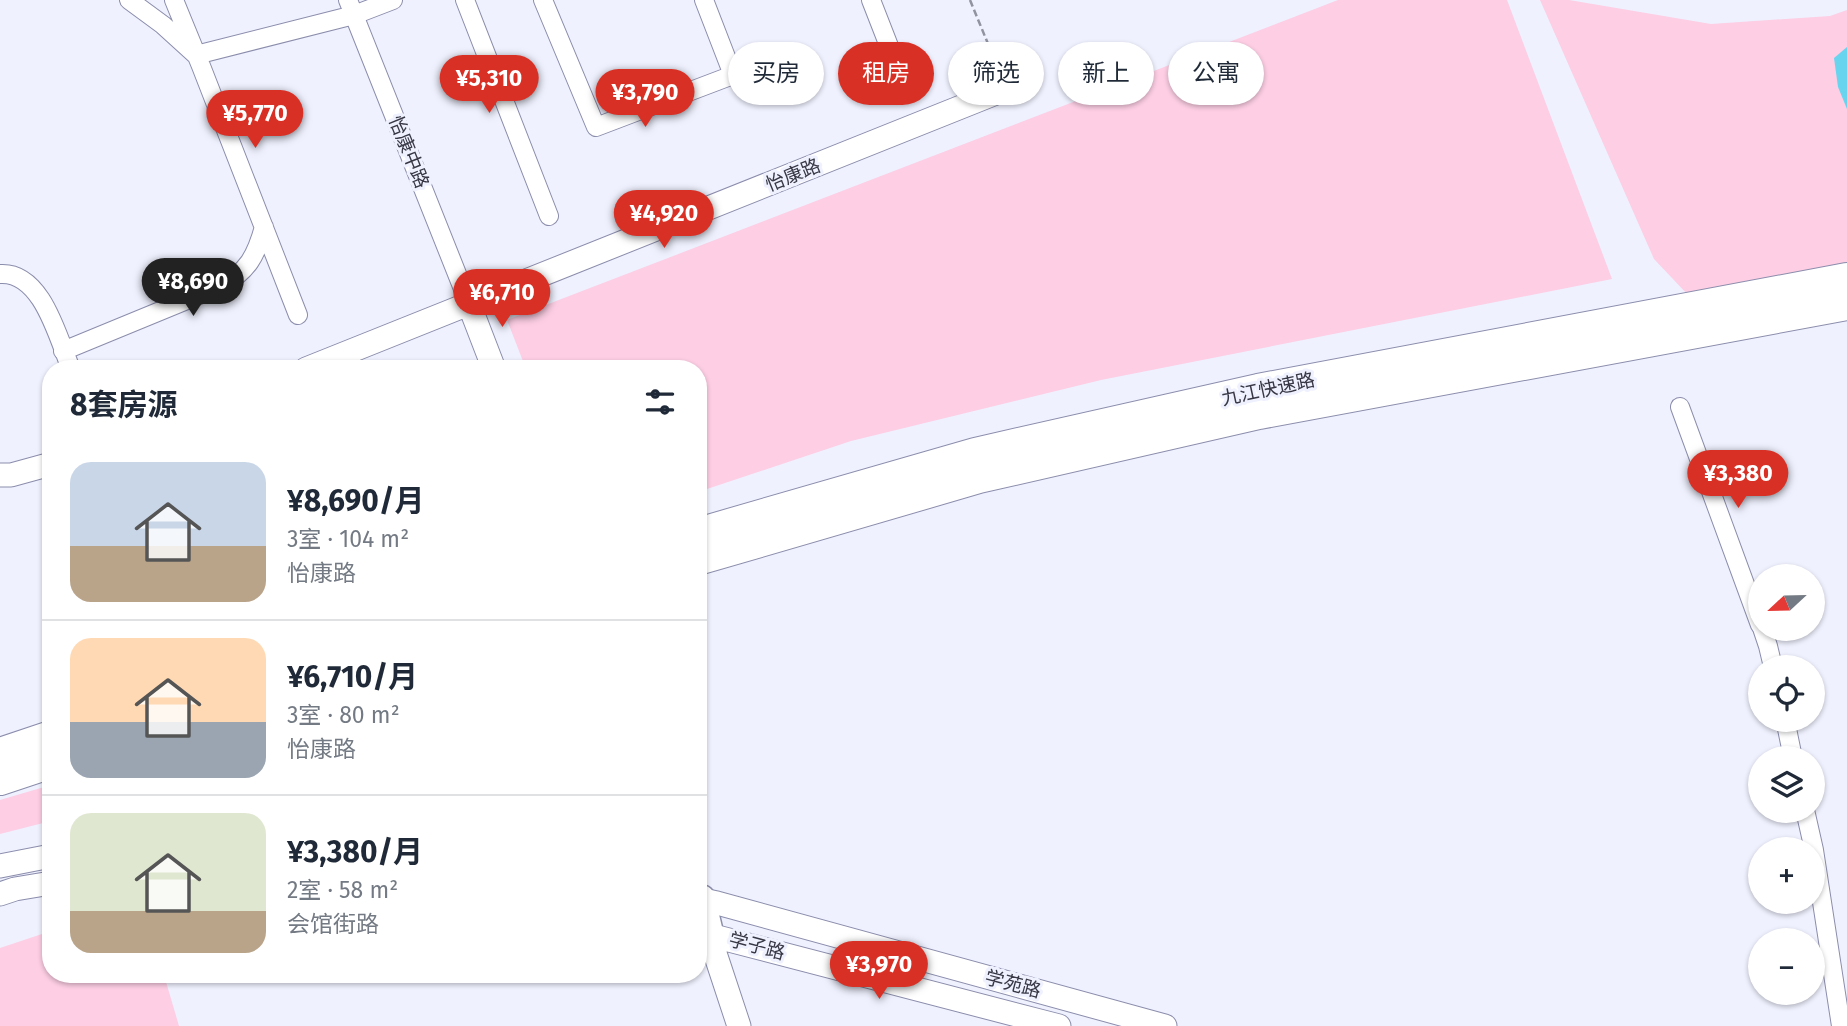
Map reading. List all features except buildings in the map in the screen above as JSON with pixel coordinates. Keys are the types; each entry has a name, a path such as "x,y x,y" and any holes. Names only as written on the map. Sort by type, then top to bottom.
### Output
{"highway":[{"name":"九江快速路","path":"707,531 975,454 1258,390 1847,279"},
{"name":"九江快速路","path":"707,556 979,477 1259,413 1847,304"},
{"path":"0,754 42,740"},
{"path":"0,779 42,765"}],"street":[{"path":"129,0 163,24 197,55"},
{"path":"174,0 298,315"},
{"path":"197,55 351,8 393,0"},
{"path":"465,0 549,216"},
{"path":"543,0 596,127 733,75 704,0"},
{"path":"871,0 887,42"},
{"name":"怡康中路","path":"351,8 469,304"},
{"name":"怡康路","path":"329,360 966,105"},
{"path":"63,351 235,278 249,264 264,227"},
{"path":"0,274 9,273 22,278 34,289 44,304 67,360"},
{"path":"469,304 491,360"},
{"path":"1680,407 1748,592"},
{"path":"0,475 11,475 42,466"},
{"path":"1808,823 1841,1026"},
{"path":"0,866 42,858"},
{"path":"0,894 42,885"},
{"name":"学苑路","path":"707,903 1165,1026"},
{"name":"学子路","path":"707,933 1059,1026"},
{"path":"707,940 739,1026"}],"path":[{"path":"970,0 987,42"}],"shaded area":[{"path":"1338,0 1507,0 1612,279 1101,380 851,441 707,489 707,360 523,360 507,320 1065,105 1154,105 1154,71 1168,65 1168,105 1264,105 1264,42 1229,42"},
{"path":"1540,0 1569,0 1711,24 1830,16 1847,10 1847,284 1708,316 1654,259"},
{"path":"42,788 42,823 0,834 0,800"},
{"path":"42,934 42,983 166,983 179,1026 0,1026 0,948"}],"water":[{"path":"1847,47 1847,109 1838,87 1834,58"}]}
